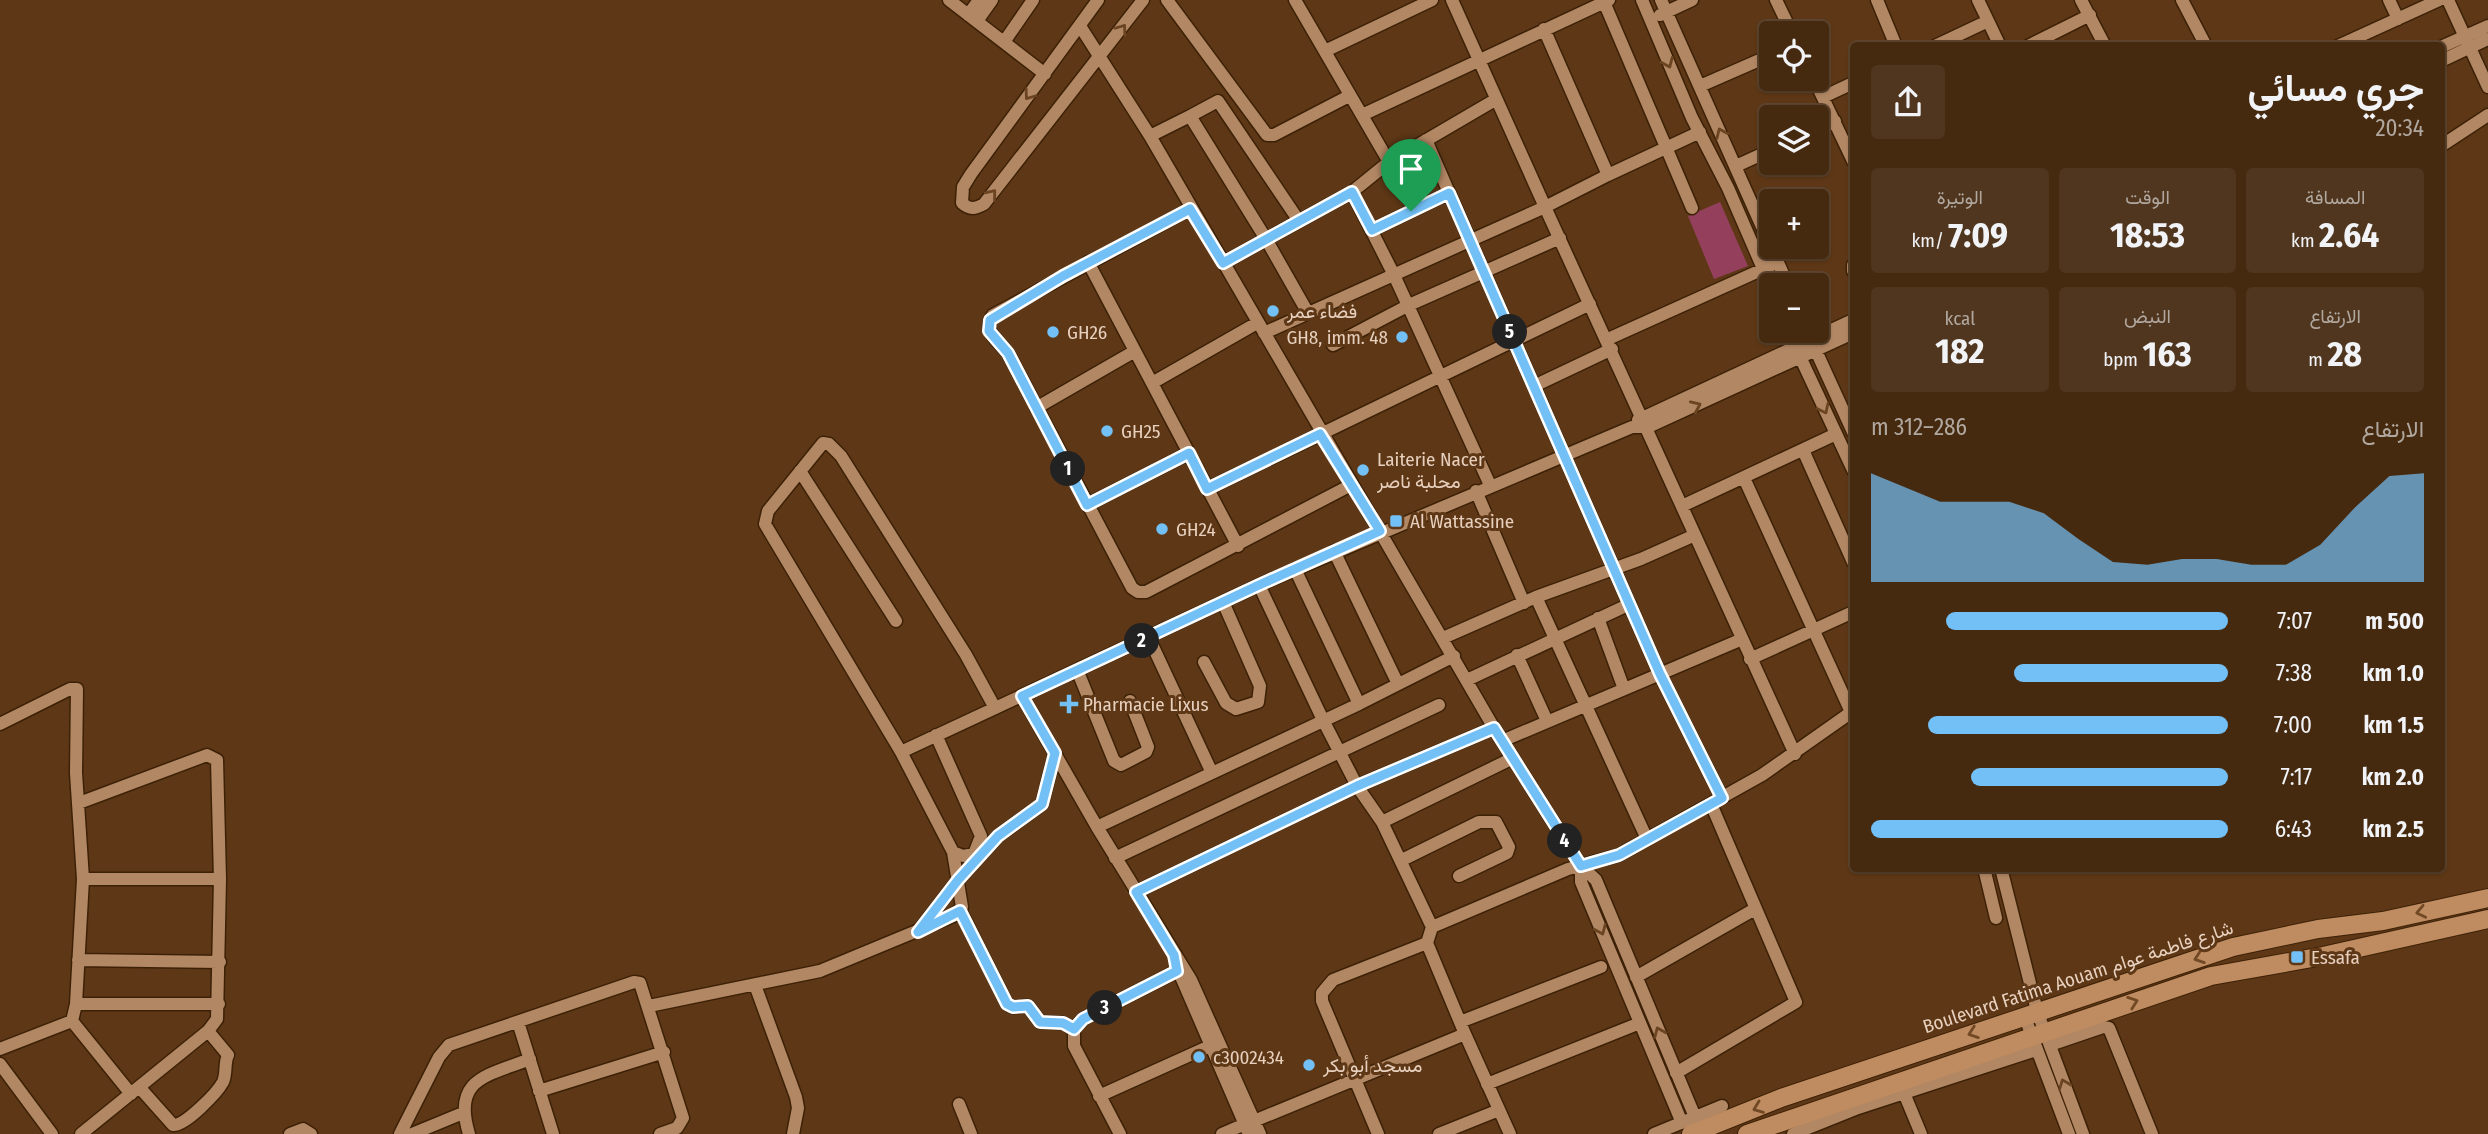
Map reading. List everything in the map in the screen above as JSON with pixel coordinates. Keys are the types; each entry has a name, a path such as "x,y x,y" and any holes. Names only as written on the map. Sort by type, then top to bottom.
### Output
{"main road":[{"name":"Boulevard Fatima Aouam شارع فاطمة عوام","path":"1692,1126 2233,947 2318,929 2383,921 2488,898"},
{"name":"Boulevard Fatima Aouam شارع فاطمة عوام","path":"1747,1134 1795,1130 2211,976 2323,956 2488,919"}],"street":[{"path":"949,0 1045,74"},
{"path":"972,18 979,0"},
{"path":"972,18 992,0"},
{"path":"1004,42 1033,0"},
{"path":"1098,0 963,187 962,203 967,207 977,208 984,204 1101,58 1143,0"},
{"path":"1167,0 1267,135 1274,135 1349,96"},
{"path":"1295,0 1389,162"},
{"path":"1325,51 1432,0"},
{"path":"1452,0 1495,100 1645,421 1740,640 1795,754"},
{"path":"1642,0 1764,273"},
{"path":"1650,20 1663,6 1692,0"},
{"path":"1776,0 1787,21"},
{"path":"1877,0 1894,42"},
{"path":"1978,0 1998,42"},
{"path":"2081,0 2103,42"},
{"path":"2182,0 2204,42"},
{"path":"2389,0 2398,19"},
{"path":"2347,42 2439,0"},
{"path":"2448,0 2465,43 2488,87"},
{"path":"1362,115 1607,1 1692,208"},
{"path":"1663,6 1783,273"},
{"path":"2036,42 2090,15"},
{"path":"1943,42 1987,21"},
{"path":"1080,26 1150,136 1320,434 1454,656 1494,728 1581,866 1595,880 1676,1073 1692,1126"},
{"path":"2445,58 2488,26"},
{"path":"1544,29 1608,175"},
{"path":"2445,46 2488,39"},
{"path":"1700,86 1759,60"},
{"path":"1823,97 1850,84"},
{"path":"1820,91 1850,154"},
{"path":"1223,263 1352,192 1389,162 1495,100"},
{"path":"1150,136 1218,101 1298,221"},
{"path":"2445,143 2488,115"},
{"path":"1189,116 1266,239 1308,313"},
{"path":"1829,124 1835,121"},
{"path":"1152,383 1261,328 1308,313 1394,275 1545,207 1666,146 1700,132"},
{"path":"1426,140 1716,801 1755,909 1796,1002 1676,1073"},
{"path":"1736,166 1759,155"},
{"path":"1352,192 1409,305 1490,485"},
{"path":"1372,230 1449,193"},
{"path":"1190,209 1088,262 993,315 990,320 989,331 1008,353 1132,587 1138,592 1146,592 1351,485"},
{"path":"1333,345 1409,305 1560,238"},
{"path":"1088,262 1238,546"},
{"path":"1534,386 1610,344 1778,263"},
{"path":"1207,489 1590,304"},
{"path":"1829,332 1850,322"},
{"path":"1829,338 1850,334"},
{"path":"1793,343 1850,464"},
{"path":"901,752 1334,551 1632,427 1798,354 1809,343"},
{"path":"1812,343 1850,426"},
{"path":"1036,408 1135,351"},
{"path":"1682,506 1836,434"},
{"path":"995,708 966,655 835,448 826,443 820,446 768,511 766,528 883,715 953,852 962,897 960,911 1007,1004 1013,1007 1028,1006 1040,1022 1063,1023 1074,1029"},
{"path":"1803,450 1850,555"},
{"path":"1087,505 1189,453"},
{"path":"800,471 896,621"},
{"path":"1744,478 1850,707"},
{"path":"1476,491 1524,603"},
{"path":"1443,638 1536,597 1641,559 1695,535"},
{"path":"1334,551 1398,684"},
{"path":"1294,569 1359,704"},
{"path":"1259,585 1357,786 1382,822 1402,860 1432,927 1427,943 1510,1134"},
{"path":"1536,597 1647,839"},
{"path":"1204,662 1228,705 1236,709 1258,702 1260,687 1223,602"},
{"path":"1467,680 1630,604"},
{"path":"1750,659 1850,613"},
{"path":"1598,618 1624,689"},
{"path":"1149,638 1212,773"},
{"path":"1502,741 1740,640"},
{"path":"1517,655 1547,721"},
{"path":"1097,827 1359,704 1454,656"},
{"path":"1078,672 1114,761 1121,765 1146,752 1148,747 1130,701"},
{"path":"0,724 70,689 77,689 76,773 82,879 76,1004 72,1021"},
{"path":"1022,696 1174,955 1210,1046 1249,1126 1260,1134"},
{"path":"1115,858 1439,705"},
{"path":"1432,927 1581,866 1619,855 1795,754 1850,713"},
{"path":"1136,892 1357,786 1494,728"},
{"path":"936,736 981,836 974,854 963,856 953,852"},
{"path":"918,932 958,880 998,836 1042,804 1055,753"},
{"path":"79,803 207,755 214,756 217,760 220,962 219,1004 215,1024 81,1134"},
{"path":"1382,822 1513,758"},
{"path":"1402,860 1479,822 1496,822 1509,847 1507,853 1459,876"},
{"path":"1581,866 1581,882 1640,1023 1692,1126"},
{"path":"1985,872 1996,918"},
{"path":"2002,872 2031,1013 2069,1134"},
{"path":"82,879 220,880"},
{"path":"1636,977 1755,909"},
{"path":"649,1006 820,971 918,932 960,911"},
{"path":"1378,1134 1322,1001 1323,988 1333,980 1427,943"},
{"path":"78,960 220,962"},
{"path":"1222,1134 1249,1126 1355,1082 1462,1028 1601,967"},
{"path":"1119,1134 1074,1046 1074,1029 1083,1019 1180,969"},
{"path":"1180,969 1206,1009 1249,1126"},
{"path":"400,1134 443,1050 457,1042 634,982 640,983 649,1006 683,1118 677,1128 660,1134"},
{"path":"755,985 796,1097 798,1108 793,1134"},
{"path":"76,1004 219,1004"},
{"path":"0,1049 72,1021"},
{"path":"72,1021 136,1091 173,1125 183,1124 221,1085 228,1055 208,1031"},
{"path":"518,1022 553,1134"},
{"path":"1487,1084 1640,1023"},
{"path":"2041,1041 2100,1027 2109,1028 2152,1134"},
{"path":"2041,1041 2083,1134"},
{"path":"1100,1096 1210,1046"},
{"path":"540,1091 664,1052"},
{"path":"1795,1130 1904,1093 1989,1058"},
{"path":"469,1134 463,1113 475,1081 530,1059"},
{"path":"0,1064 52,1134"},
{"path":"1904,1093 1921,1134"},
{"path":"959,1104 971,1134"},
{"path":"1654,1134 1692,1126 1722,1106"},
{"path":"1439,1134 1499,1110"},
{"path":"412,1134 463,1113"},
{"path":"290,1134 303,1129 311,1134"}],"shaded area":[{"path":"1720,202 1748,266 1714,279 1688,216"}],"place":[{"name":"فضاء عمر","path":"1273,311"},
{"name":"GH26","path":"1053,332"},
{"name":"GH8, imm. 48","path":"1402,337"},
{"name":"GH25","path":"1107,431"},
{"name":"Laiterie Nacer محلبة ناصر","path":"1363,470"},
{"name":"Al Wattassine","path":"1396,521"},
{"name":"GH24","path":"1162,529"},
{"name":"Pharmacie Lixus","path":"1069,704"},
{"name":"Essafa","path":"2297,957"},
{"name":"c3002434","path":"1199,1057"},
{"name":"مسجد أبو بكر","path":"1309,1065"}],"route":[{"path":"1352,192 1372,230 1411,211 1449,193 1660,674 1722,798 1619,855 1581,866 1494,728 1357,786 1136,892 1174,955 1177,971 1083,1019 1074,1029 1063,1023 1040,1022 1030,1007 1013,1007 1007,1004 960,911 918,932 958,880 998,836 1042,804 1048,790 1055,753 1022,696 1380,531 1320,434 1207,489 1189,453 1087,505 1008,353 989,331 990,320 993,315 1063,276 1190,209 1223,263 1352,192"}]}
